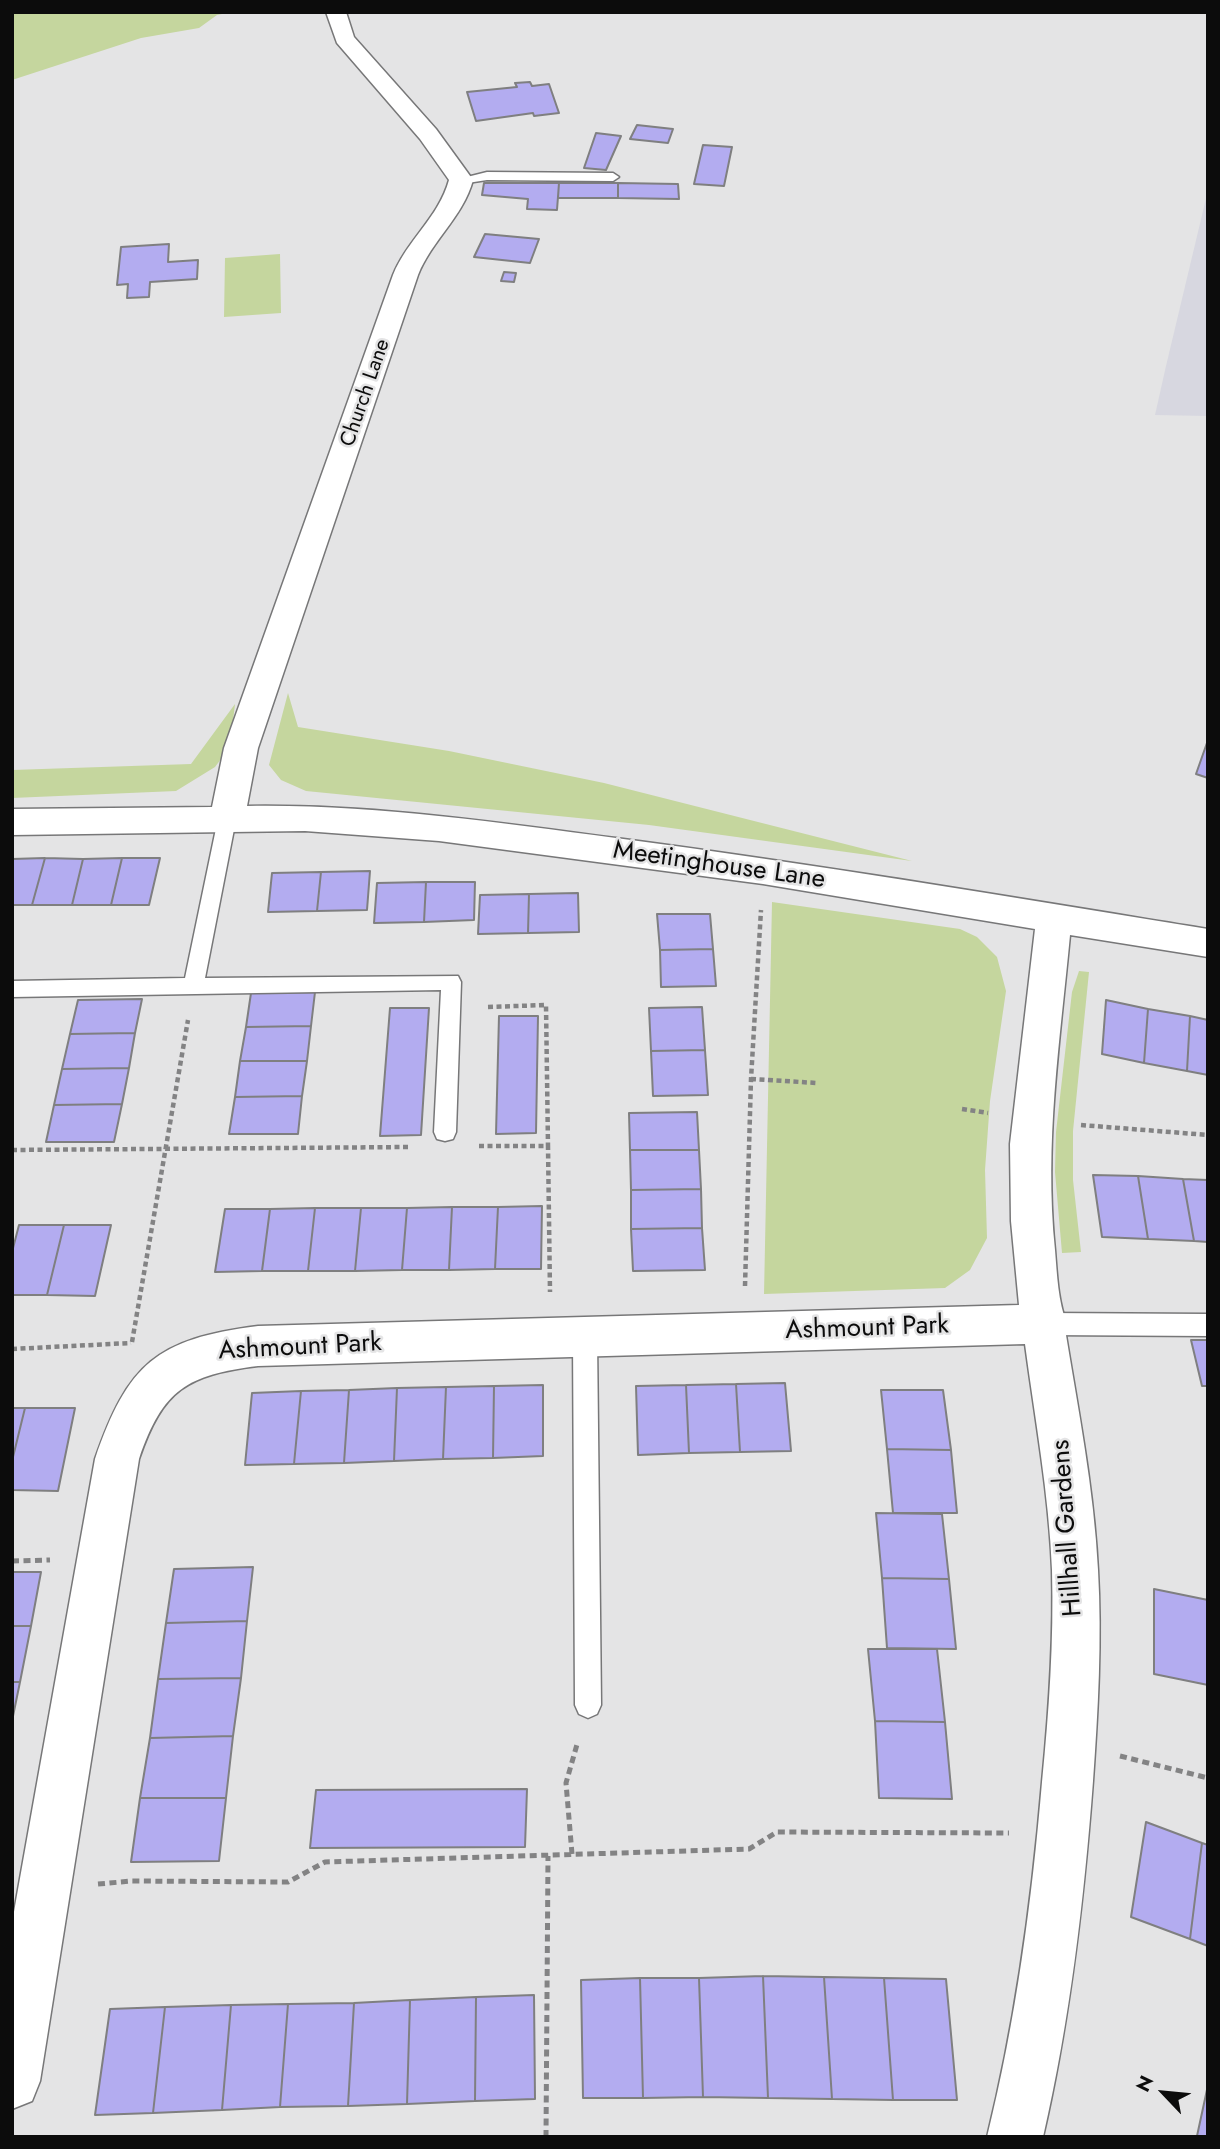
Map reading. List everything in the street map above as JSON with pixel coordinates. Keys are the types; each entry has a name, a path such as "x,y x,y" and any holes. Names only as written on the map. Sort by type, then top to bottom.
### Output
{"street":[{"path":"336,12 344,39 428,134 461,180"},
{"name":"Church Lane","path":"227,818 241,748 392,314 414,255 448,215 459,195 461,180"},
{"name":"Meetinghouse Lane","path":"12,822 305,818 439,828 763,871 1208,943"},
{"name":"Hillhall Gardens","path":"1015,2137 1028,2087 1049,1959 1071,1743 1076,1647 1073,1539 1033,1239 1030,1120 1055,918"},
{"name":"Ashmount Park","path":"12,2081 28,1890 117,1459 129,1418 151,1387 184,1362 218,1350 258,1346 1046,1324"}],"lane":[{"path":"461,180 487,176 613,177"},
{"path":"194,984 227,818"},
{"path":"12,989 451,982 445,1132"},
{"path":"1046,1324 1208,1325"},
{"path":"568,1338 588,1705"}],"path":[{"path":"744,1333 751,1079 763,871"},
{"path":"132,1342 194,984"},
{"path":"450,1008 546,1005 548,1146 568,1338"},
{"path":"751,1079 817,1083"},
{"path":"1030,1120 1208,1135"},
{"path":"470,1146 548,1146"},
{"path":"12,1150 418,1147"},
{"path":"12,1349 77,1348 132,1342 184,1362"},
{"path":"572,1854 566,1783 588,1705"},
{"path":"1071,1743 1208,1778"},
{"path":"28,1890 132,1881 288,1882 325,1862 749,1849 777,1832 1063,1833"},
{"path":"547,2137 548,1856"}],"shaded area":[{"path":"1208,190 1208,416 1155,415 1166,366"}],"green space":[{"path":"12,12 232,12 217,15 199,28 141,38 12,80"},
{"path":"280,254 281,313 224,317 225,258"},
{"path":"288,693 298,727 449,751 604,783 912,861 649,825 306,791 281,780 269,765"},
{"path":"235,704 230,747 215,767 176,791 12,798 12,770 191,764"},
{"path":"772,902 960,929 977,937 997,957 1006,991 990,1101 985,1170 987,1238 970,1270 945,1288 764,1294"},
{"path":"1079,971 1089,972 1073,1131 1073,1180 1081,1252 1062,1253 1055,1172 1056,1132 1072,992"}],"building":[{"path":"530,82 532,86 549,84 559,113 534,116 533,113 476,121 467,92 517,87 515,83"},
{"path":"637,125 673,129 668,143 630,139"},
{"path":"596,133 621,136 606,170 584,168"},
{"path":"703,145 732,147 724,186 694,184"},
{"path":"484,183 559,183 557,210 527,209 528,199 482,195"},
{"path":"559,183 618,183 618,198 558,198"},
{"path":"618,183 678,184 679,199 618,198"},
{"path":"485,234 539,239 530,263 474,257"},
{"path":"169,244 168,262 198,260 197,279 150,282 149,297 127,298 128,284 117,285 121,247"},
{"path":"504,272 516,273 514,282 501,281"},
{"path":"1208,740 1208,778 1196,774"},
{"path":"45,858 32,905 12,905 12,859"},
{"path":"45,858 83,859 72,905 32,905"},
{"path":"122,858 111,905 72,905 83,859"},
{"path":"122,858 160,858 149,905 111,905"},
{"path":"370,871 367,910 317,911 321,872"},
{"path":"321,872 317,911 268,912 272,873"},
{"path":"426,882 424,922 374,923 377,883"},
{"path":"426,882 475,882 474,920 424,922"},
{"path":"578,893 579,932 528,933 529,894"},
{"path":"529,894 528,933 478,934 480,895"},
{"path":"657,914 710,914 713,949 660,950"},
{"path":"713,949 716,986 661,987 660,950"},
{"path":"315,992 311,1026 246,1027 251,993"},
{"path":"142,999 135,1033 70,1034 78,1000"},
{"path":"1106,1000 1148,1009 1144,1063 1102,1054"},
{"path":"702,1007 705,1050 651,1051 649,1008"},
{"path":"390,1008 429,1008 421,1135 380,1136"},
{"path":"1148,1009 1190,1016 1187,1071 1144,1063"},
{"path":"499,1016 538,1016 536,1133 496,1134"},
{"path":"1190,1016 1208,1020 1208,1075 1187,1071"},
{"path":"311,1026 307,1061 240,1061 246,1027"},
{"path":"135,1033 129,1068 62,1069 70,1034"},
{"path":"705,1050 708,1095 653,1096 651,1051"},
{"path":"240,1061 307,1061 302,1096 235,1097"},
{"path":"129,1068 122,1104 54,1105 62,1069"},
{"path":"302,1096 298,1134 229,1134 235,1097"},
{"path":"122,1104 114,1142 46,1142 54,1105"},
{"path":"697,1112 699,1150 630,1150 629,1113"},
{"path":"630,1150 699,1150 701,1189 631,1190"},
{"path":"1093,1175 1138,1176 1148,1239 1102,1237"},
{"path":"1138,1176 1183,1179 1194,1241 1148,1239"},
{"path":"1183,1179 1208,1180 1208,1242 1194,1241"},
{"path":"701,1189 702,1228 631,1229 631,1190"},
{"path":"542,1206 541,1269 495,1269 498,1207"},
{"path":"452,1207 449,1270 402,1270 407,1208"},
{"path":"452,1207 498,1207 495,1269 449,1270"},
{"path":"315,1208 308,1271 262,1271 270,1209"},
{"path":"315,1208 361,1208 355,1271 308,1271"},
{"path":"361,1208 407,1208 402,1270 355,1271"},
{"path":"225,1209 270,1209 262,1271 215,1272"},
{"path":"19,1225 64,1225 47,1295 12,1295 12,1252"},
{"path":"64,1225 111,1225 95,1296 47,1295"},
{"path":"702,1228 705,1270 633,1271 631,1229"},
{"path":"1191,1340 1208,1340 1208,1386 1202,1386"},
{"path":"785,1383 791,1451 740,1452 736,1384"},
{"path":"736,1384 740,1452 689,1453 686,1385"},
{"path":"543,1385 543,1456 493,1458 494,1386"},
{"path":"686,1385 689,1453 638,1455 636,1386"},
{"path":"494,1386 493,1458 443,1459 446,1387"},
{"path":"446,1387 443,1459 394,1461 397,1388"},
{"path":"397,1388 394,1461 344,1463 349,1390"},
{"path":"349,1390 344,1463 294,1464 301,1391"},
{"path":"881,1390 943,1390 951,1450 887,1449"},
{"path":"301,1391 294,1464 245,1465 252,1393"},
{"path":"12,1408 25,1408 12,1461"},
{"path":"25,1408 75,1408 58,1491 12,1490 12,1461"},
{"path":"887,1449 951,1450 957,1513 893,1513"},
{"path":"876,1513 942,1514 949,1579 882,1578"},
{"path":"253,1567 247,1621 166,1623 174,1569"},
{"path":"12,1572 41,1572 31,1626 12,1626"},
{"path":"882,1578 949,1579 956,1649 887,1648"},
{"path":"1154,1589 1208,1600 1208,1685 1154,1674"},
{"path":"247,1621 241,1678 158,1679 166,1623"},
{"path":"12,1626 31,1626 20,1682 12,1682"},
{"path":"868,1649 937,1649 945,1722 875,1721"},
{"path":"241,1678 233,1736 150,1738 158,1679"},
{"path":"12,1682 20,1682 12,1721"},
{"path":"875,1721 945,1722 952,1799 879,1798"},
{"path":"233,1736 226,1798 140,1798 150,1738"},
{"path":"527,1789 525,1847 310,1848 316,1790"},
{"path":"140,1798 226,1798 219,1861 131,1862"},
{"path":"1146,1822 1202,1843 1190,1939 1131,1917"},
{"path":"1202,1843 1208,1845 1208,1946 1190,1939"},
{"path":"763,1976 824,1977 832,2099 768,2098"},
{"path":"763,1976 768,2098 703,2097 699,1978"},
{"path":"824,1977 884,1978 893,2100 832,2099"},
{"path":"640,1978 699,1978 703,2097 643,2098"},
{"path":"640,1978 643,2098 583,2098 581,1980"},
{"path":"884,1978 946,1979 957,2100 893,2100"},
{"path":"534,1995 535,2099 475,2101 476,1997"},
{"path":"476,1997 475,2101 407,2104 410,2000"},
{"path":"410,2000 407,2104 348,2106 354,2003"},
{"path":"354,2003 348,2106 280,2107 288,2004"},
{"path":"288,2004 280,2107 222,2110 231,2005"},
{"path":"231,2005 222,2110 153,2113 165,2007"},
{"path":"165,2007 153,2113 95,2115 110,2009"},
{"path":"1208,2085 1208,2137 1198,2137 1197,2136"}]}
